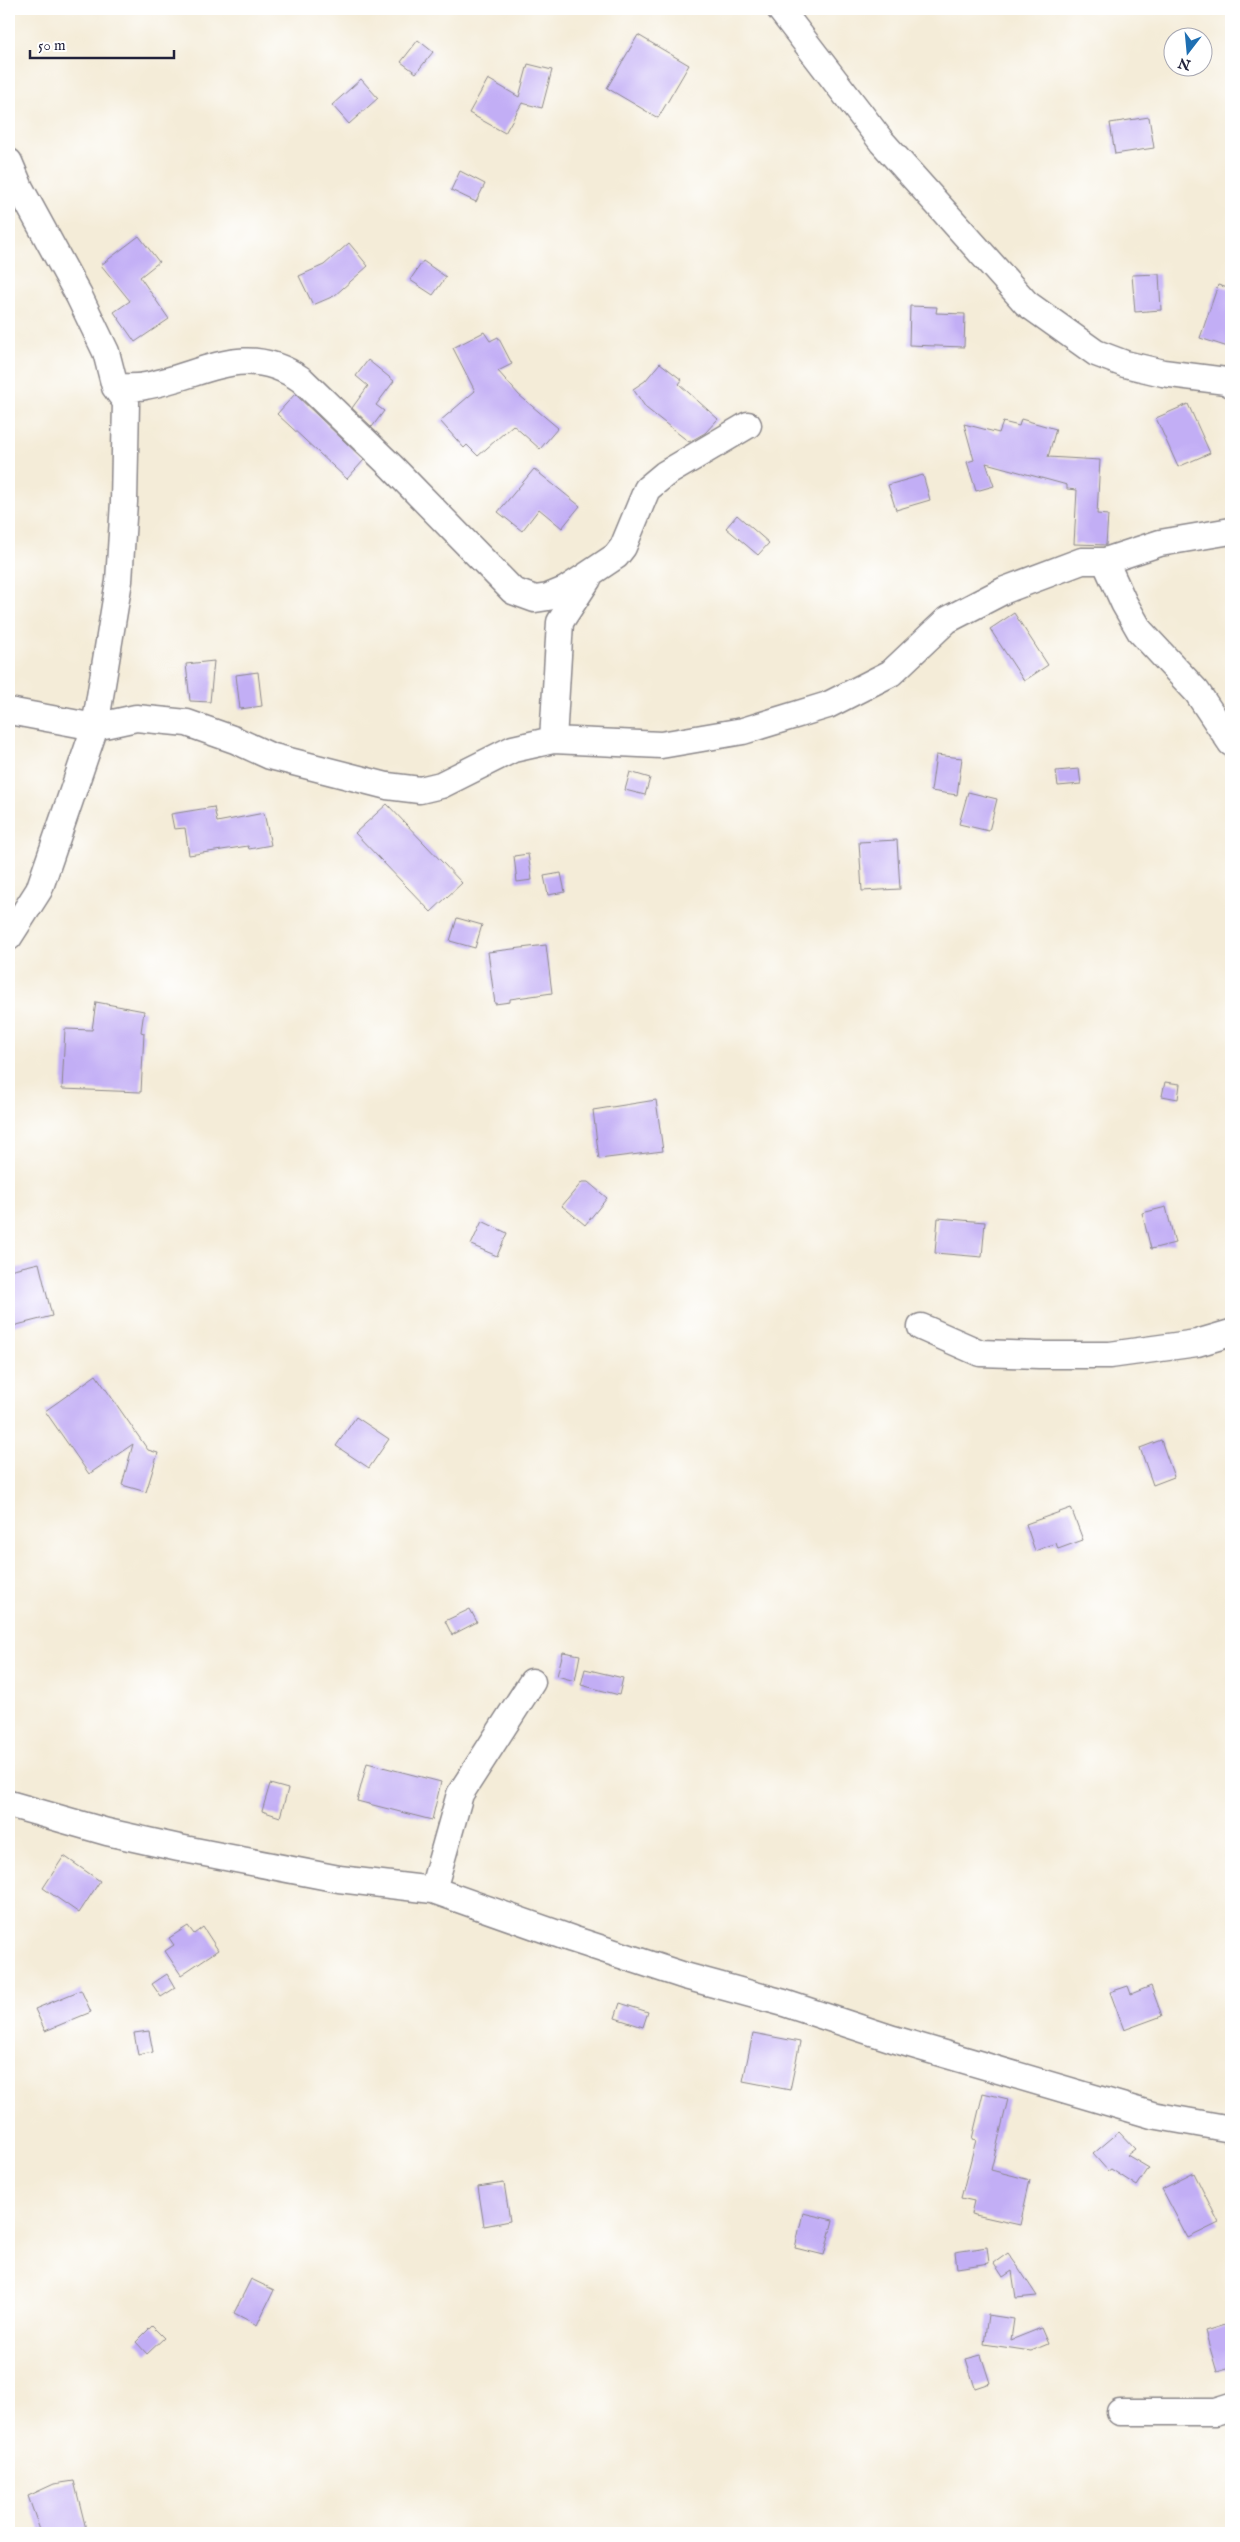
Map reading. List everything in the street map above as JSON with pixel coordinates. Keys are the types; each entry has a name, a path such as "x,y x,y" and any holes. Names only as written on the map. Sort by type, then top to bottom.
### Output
{"street":[{"path":"780,9 882,142 1026,303 1096,353 1125,364 1163,373 1226,381 1231,384"},
{"path":"9,162 106,352 115,387 126,402 124,502 119,581 95,727 39,890 9,937"},
{"path":"115,387 144,387 194,371 249,360 272,364 287,370 302,380 392,467 513,591 535,599 548,597 564,590 616,556 623,547 647,489 665,474 748,425"},
{"path":"9,711 95,727 136,718 187,723 235,740 270,756 387,786 420,790 441,786 513,749 553,740 661,745 743,731 828,705 890,673 947,620 1005,590 1082,561 1105,561 1160,543 1231,531"},
{"path":"1105,561 1124,603 1140,631 1197,692 1231,743"},
{"path":"553,740 560,622 592,572"},
{"path":"921,1327 980,1353 1038,1355 1110,1355 1197,1343 1231,1333"},
{"path":"433,1890 460,1794 532,1682"},
{"path":"9,1804 107,1832 187,1849 339,1879 433,1890 685,1976 784,2003 938,2053 1152,2115 1231,2128"},
{"path":"1120,2412 1215,2412 1231,2407"}],"building":[{"path":"638,35 689,65 658,118 607,88"},
{"path":"418,40 433,52 416,73 401,62"},
{"path":"528,64 552,70 542,108 522,103 505,133 469,113 488,79 519,97"},
{"path":"361,79 378,98 349,124 332,105"},
{"path":"1149,117 1154,148 1115,154 1110,123"},
{"path":"460,171 485,184 476,202 451,190"},
{"path":"139,236 159,262 140,277 169,319 135,342 114,312 130,301 101,265"},
{"path":"349,243 368,266 334,296 313,305 299,276 324,265"},
{"path":"423,261 446,277 433,295 410,280"},
{"path":"1159,274 1161,310 1135,312 1132,275"},
{"path":"1218,285 1231,289 1231,348 1200,338"},
{"path":"910,306 937,307 936,313 965,314 964,347 909,345"},
{"path":"484,332 490,341 498,337 512,364 498,371 519,395 558,428 540,449 513,425 478,456 467,445 464,448 440,421 475,391 453,348"},
{"path":"368,360 394,381 376,405 384,411 372,427 352,408 368,386 356,376"},
{"path":"660,363 682,380 679,384 718,419 705,433 689,442 646,408 633,389 645,381"},
{"path":"295,394 364,460 347,479 277,414"},
{"path":"1188,404 1210,453 1178,467 1156,418"},
{"path":"1021,419 1056,429 1048,457 1100,460 1097,514 1108,515 1106,545 1074,544 1077,490 1067,489 1067,485 986,463 994,486 976,491 967,462 974,460 964,424 999,433 1003,422 1019,426"},
{"path":"534,469 580,506 562,528 539,509 522,531 498,512"},
{"path":"923,475 930,500 896,510 888,485"},
{"path":"737,515 769,543 758,555 726,528"},
{"path":"1014,613 1048,665 1024,681 990,629"},
{"path":"214,661 210,702 190,701 186,664"},
{"path":"258,672 262,706 240,709 236,675"},
{"path":"936,755 962,758 957,795 931,791"},
{"path":"1079,769 1081,784 1058,786 1056,771"},
{"path":"630,772 650,778 645,795 625,790"},
{"path":"968,792 997,799 989,831 959,824"},
{"path":"387,804 462,883 431,912 355,833"},
{"path":"214,807 217,822 264,813 271,845 249,849 248,846 189,855 185,828 174,829 171,814"},
{"path":"897,840 900,889 862,891 859,842"},
{"path":"528,854 532,880 517,882 514,856"},
{"path":"561,873 565,892 548,895 544,876"},
{"path":"457,918 482,925 475,948 450,941"},
{"path":"546,945 552,993 510,999 510,1002 495,1004 488,952"},
{"path":"96,1002 144,1011 141,1032 144,1033 141,1092 62,1089 65,1029 92,1030"},
{"path":"1165,1082 1180,1084 1178,1099 1162,1096"},
{"path":"656,1100 663,1151 599,1159 593,1110"},
{"path":"582,1182 588,1182 607,1198 585,1225 562,1206"},
{"path":"1166,1207 1175,1243 1151,1249 1142,1213"},
{"path":"938,1218 985,1222 982,1257 935,1253"},
{"path":"482,1221 507,1233 497,1256 471,1245"},
{"path":"39,1263 52,1316 9,1327 9,1270"},
{"path":"96,1375 148,1450 158,1453 146,1492 122,1485 133,1444 89,1474 45,1411"},
{"path":"356,1417 389,1439 369,1468 336,1446"},
{"path":"1161,1440 1174,1477 1153,1485 1140,1448"},
{"path":"1071,1508 1083,1540 1058,1549 1056,1543 1035,1551 1026,1524"},
{"path":"470,1609 477,1622 452,1635 445,1621"},
{"path":"563,1652 580,1655 575,1681 557,1676"},
{"path":"585,1669 623,1678 619,1695 581,1685"},
{"path":"367,1763 441,1782 432,1820 357,1801"},
{"path":"270,1784 288,1789 280,1817 262,1811"},
{"path":"64,1856 100,1881 79,1913 43,1888"},
{"path":"188,1926 194,1934 203,1927 218,1950 181,1975 165,1951 174,1945 169,1938"},
{"path":"167,1974 175,1988 161,1997 152,1984"},
{"path":"1128,1986 1131,1994 1151,1986 1162,2016 1124,2030 1110,1992"},
{"path":"81,1990 91,2012 45,2031 35,2009"},
{"path":"620,2003 648,2012 643,2027 615,2018"},
{"path":"149,2031 153,2052 138,2055 134,2033"},
{"path":"753,2033 800,2042 790,2090 743,2081"},
{"path":"983,2093 1008,2099 991,2170 1030,2180 1020,2225 971,2214 974,2201 961,2198 976,2140 972,2139"},
{"path":"1119,2132 1135,2149 1127,2155 1149,2168 1137,2186 1111,2169 1108,2171 1093,2154"},
{"path":"1194,2173 1219,2223 1188,2238 1162,2189"},
{"path":"504,2183 510,2221 484,2226 478,2187"},
{"path":"803,2213 833,2220 824,2255 795,2248"},
{"path":"987,2247 989,2263 957,2268 955,2252"},
{"path":"1008,2253 1037,2296 1016,2298 1012,2271 1003,2277 994,2263"},
{"path":"251,2279 274,2290 257,2325 234,2313"},
{"path":"988,2315 1014,2319 1011,2340 1041,2328 1048,2344 1031,2351 984,2344"},
{"path":"1231,2323 1231,2368 1217,2372 1205,2331"},
{"path":"152,2326 164,2338 147,2354 136,2342"},
{"path":"981,2355 990,2383 975,2388 966,2359"},
{"path":"74,2481 86,2529 73,2533 41,2533 28,2496 54,2484"}]}
